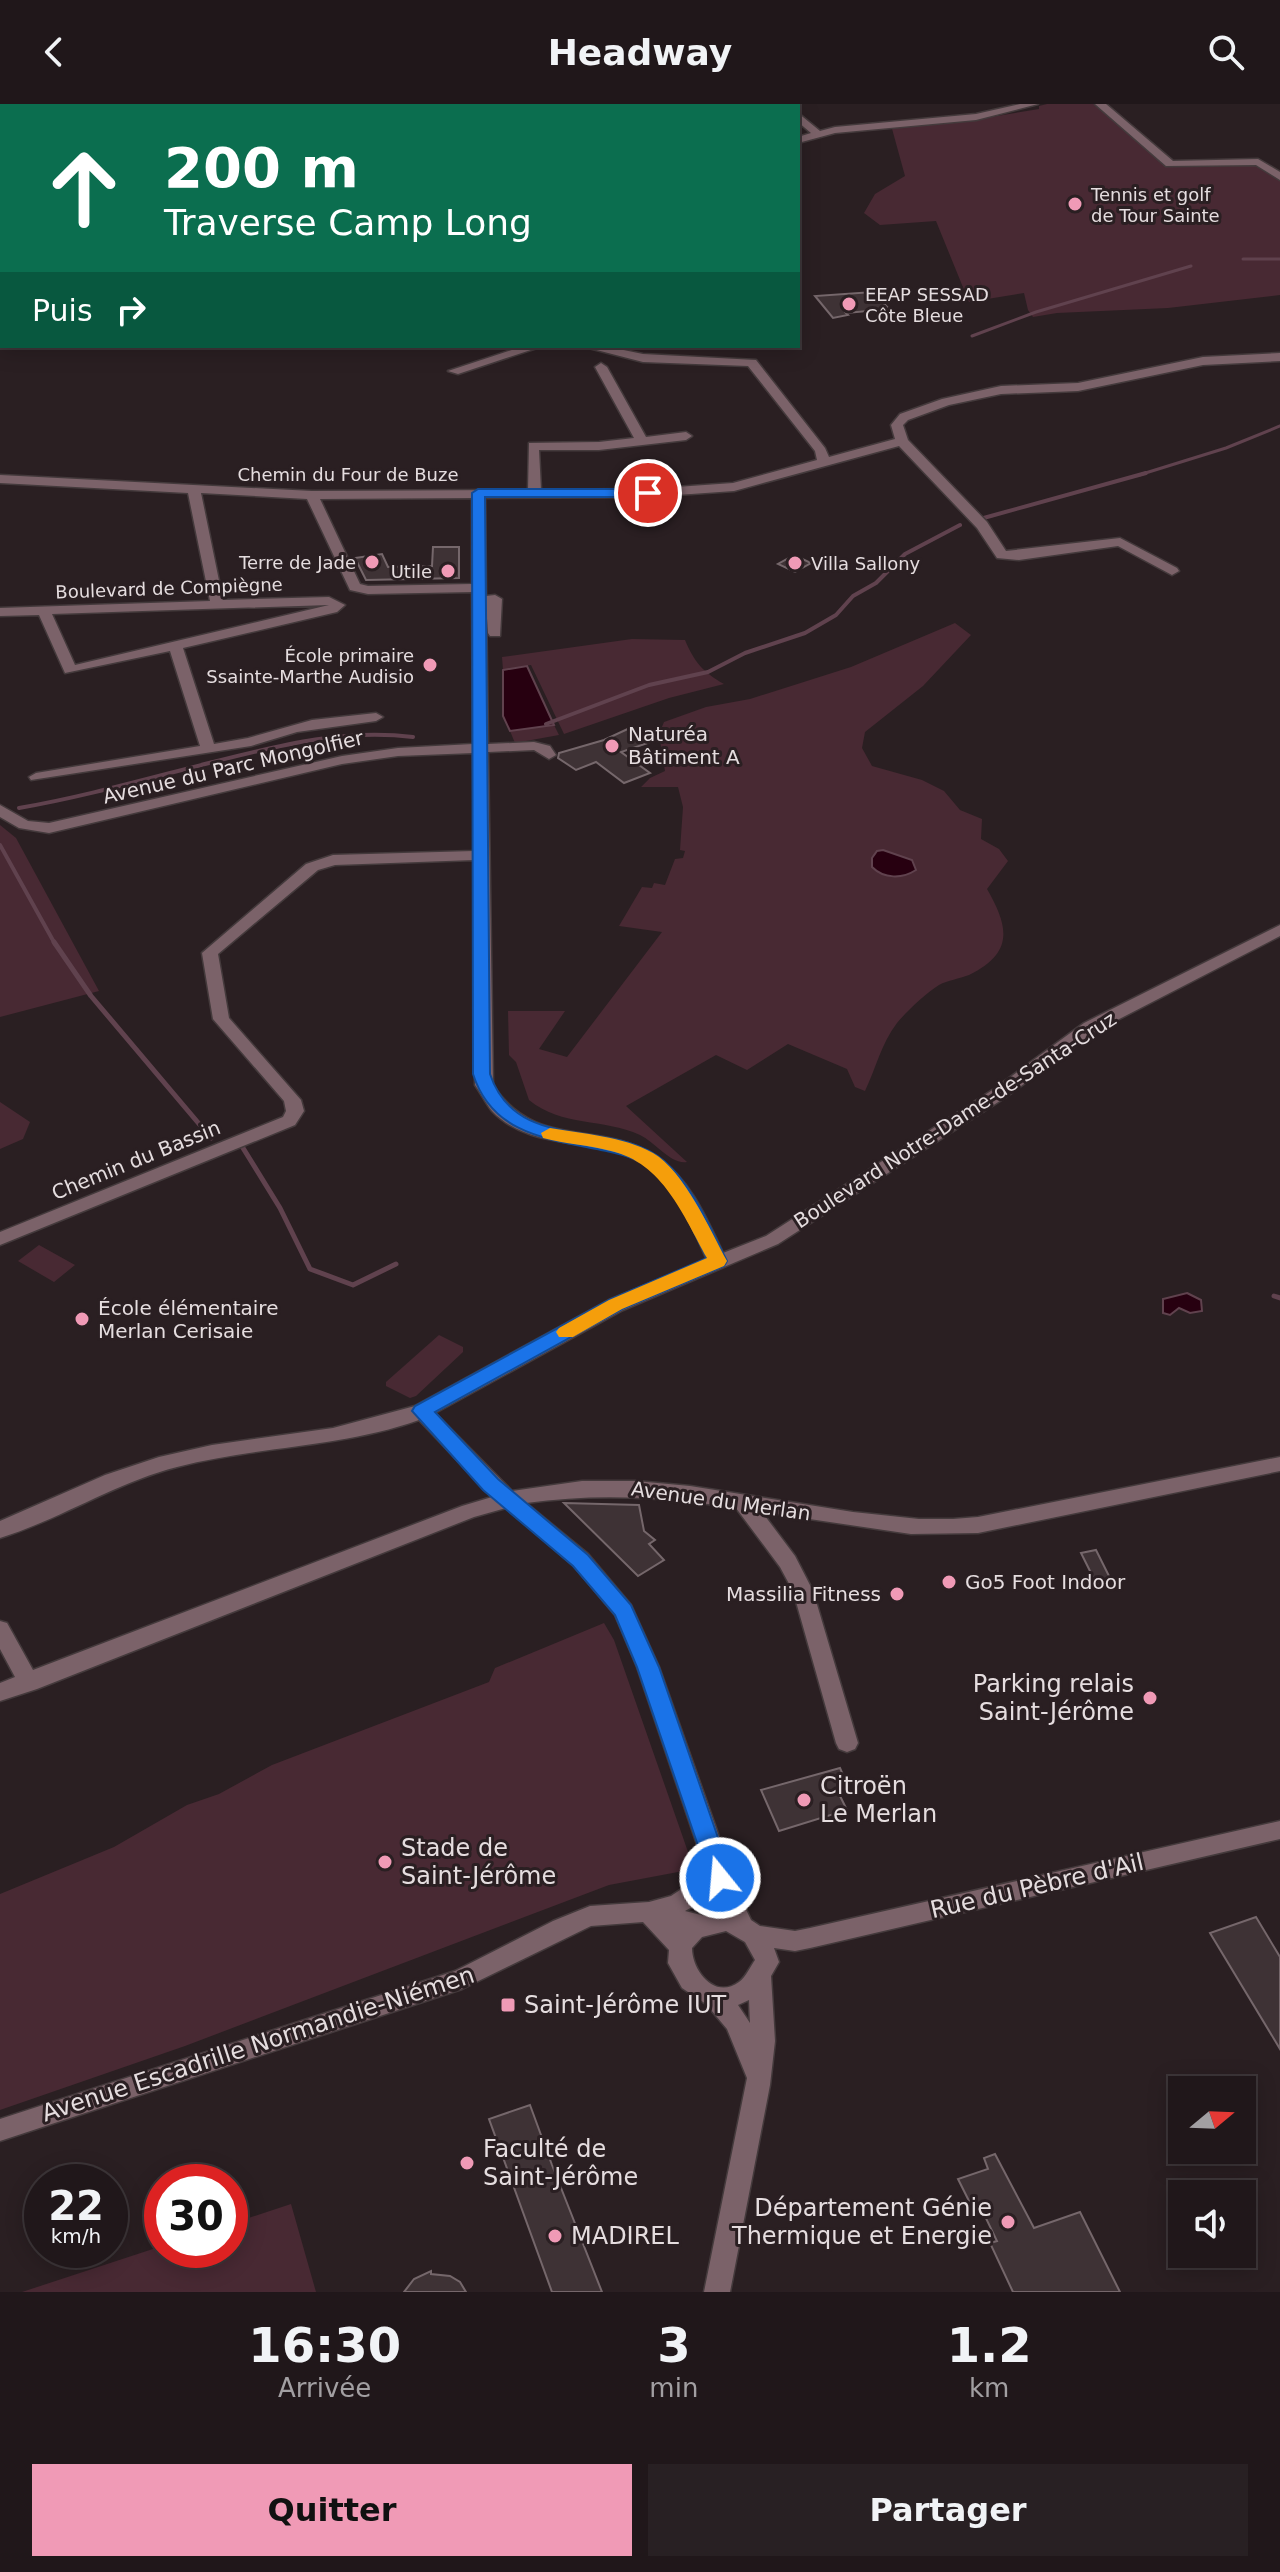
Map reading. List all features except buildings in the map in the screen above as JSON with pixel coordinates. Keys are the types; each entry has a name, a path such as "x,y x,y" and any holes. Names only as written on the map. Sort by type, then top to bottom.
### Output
{"street":[{"path":"800,139 883,123 976,117 1033,104"},
{"path":"1100,104 1170,164 1258,162 1280,177"},
{"path":"800,118 817,134"},
{"path":"454,371 530,348"},
{"path":"596,348 643,358 752,363 821,451 823,461"},
{"path":"1172,571 1120,542 1019,556 1002,555 982,525 902,441 897,425 904,417 973,395 1001,390 1088,386 1203,361 1280,357"},
{"path":"601,367 642,441"},
{"path":"535,493 533,446 599,446 686,436"},
{"name":"Chemin du Four de Buze","path":"0,479 312,495 648,493 734,487 902,441"},
{"path":"194,489 217,604"},
{"path":"478,493 481,1074 488,1096 505,1113 535,1129 617,1146 649,1158 680,1192 717,1261"},
{"path":"312,495 352,585 368,590 479,594 495,599 495,633"},
{"name":"Boulevard de Compiègne","path":"0,612 331,601 338,605 332,609 175,646"},
{"path":"44,611 70,670 175,646 208,749"},
{"path":"36,777 251,742 291,727 376,717"},
{"name":"Avenue du Parc Mongolfier","path":"0,810 24,825 49,828 342,760 398,752 534,746 545,749 549,755"},
{"name":"Chemin du Bassin","path":"0,1239 289,1121 295,1111 292,1100 221,1019 210,953 290,884 321,863 481,855"},
{"name":"Boulevard Notre-Dame-de-Santa-Cruz","path":"0,1530 166,1463 339,1435 400,1420 422,1411 616,1305 772,1240 1000,1093 1090,1027 1280,930"},
{"path":"422,1411 505,1498 538,1521 600,1579 628,1619 719,1870 749,1930 764,1971 763,2041 758,2085 717,2292"},
{"name":"Avenue du Merlan","path":"0,1692 505,1498 571,1487 600,1486 663,1490 854,1521 913,1527 978,1525 1280,1464"},
{"path":"742,1501 788,1562 803,1591 847,1743"},
{"path":"0,1629 29,1683"},
{"name":"Rue du Pèbre d'Ail","path":"749,1930 795,1941 1280,1830"},
{"path":"648,1912 681,1905 719,1870"},
{"path":"719,1870 706,1923 689,1934 681,1947 679,1961 691,1985 715,1997 736,2017 749,2042 758,2085"},
{"path":"648,1912 681,1947"},
{"name":"Avenue Escadrille Normandie-Niémen","path":"0,2130 462,1979 590,1916 648,1912 706,1923 726,1921 749,1930"},
{"name":"Rue du Pèbre d'Ail","path":"764,1971 795,1941"},
{"path":"715,1997 745,1992 764,1971"}],"shaded area":[{"name":"Tennis et golf de Tour Sainte","path":"1099,104 1136,141 1170,165 1260,164 1280,180 1280,295 1168,308 1033,317 1024,293 969,302 936,221 880,225 864,213 875,194 905,176 891,125 979,119 1039,109 1039,106"},
{"path":"955,623 971,635 923,686 865,732 862,748 872,766 922,780 944,791 960,810 982,819 981,839 999,849 1008,861 987,889 1003,927 1003,938 994,958 969,975 939,985 906,1013 887,1039 865,1091 855,1087 847,1069 788,1044 747,1070 716,1055 626,1106 687,1162 669,1157 640,1135 555,1114 529,1100 516,1062 509,1055 508,1011 565,1011 539,1049 567,1057 662,932 619,926 642,887 652,888 654,883 665,885 675,859 683,858 685,851 680,850 683,807 678,787 641,787 650,778 665,771 659,734 664,722 706,707 750,699 851,667"},
{"path":"632,639 685,640 700,666 724,684 669,698 564,734 531,665 503,670 502,657"},
{"path":"527,666 554,725 510,731 503,716 503,670"},
{"path":"554,725 559,735 515,743 510,731"},
{"path":"0,825 16,838 99,991 0,1017"},
{"path":"883,850 912,860 916,870 893,876 877,871 872,867 872,858 877,851"},
{"path":"0,1102 30,1122 23,1139 0,1149"},
{"path":"39,1245 75,1265 54,1282 18,1261"},
{"path":"1187,1293 1201,1300 1202,1311 1190,1313 1179,1308 1170,1315 1163,1313 1163,1299"},
{"path":"439,1335 463,1347 463,1352 416,1396 410,1398 386,1386 386,1382"},
{"name":"Stade de Saint-Jérôme","path":"604,1623 614,1640 694,1869 609,1885 185,2046 0,2110 0,1894 114,1847 187,1805 219,1794 272,1765 489,1682 495,1668"},
{"path":"291,2204 316,2292 22,2292 95,2268 128,2268 128,2257 144,2252 144,2268 248,2268 248,2218"}],"waterway":[{"path":"1243,259 1280,259"},
{"path":"972,336 1036,312 1191,266"},
{"path":"1141,474 1226,448 1280,426"},
{"path":"1141,474 1146,473"},
{"path":"980,519 1141,474"},
{"path":"546,724 649,685 708,672 745,653 805,633 836,615 853,596 876,583 905,554 960,525"},
{"path":"19,808 310,740 361,735 413,737"},
{"path":"0,845 55,944"},
{"path":"54,942 91,996 211,1138"},
{"path":"243,1148 280,1208 310,1269 353,1285 396,1264"},
{"path":"1274,1296 1280,1298"}],"slow traffic":[{"path":"550,1133 617,1146 649,1158 659,1166 692,1209 717,1261 616,1305 566,1332"}],"place":[{"name":"Tennis et golf de Tour Sainte","path":"1075,204"},
{"name":"EEAP SESSAD Côte Bleue","path":"849,304"},
{"name":"Terre de Jade","path":"372,562"},
{"name":"Villa Sallony","path":"795,563"},
{"name":"Utile","path":"448,571"},
{"name":"École primaire Ssainte-Marthe Audisio","path":"430,665"},
{"name":"Naturéa Bâtiment A","path":"612,746"},
{"name":"École élémentaire Merlan Cerisaie","path":"82,1319"},
{"name":"Go5 Foot Indoor","path":"949,1582"},
{"name":"Massilia Fitness","path":"897,1594"},
{"name":"Parking relais Saint-Jérôme","path":"1150,1698"},
{"name":"Citroën Le Merlan","path":"804,1800"},
{"name":"Stade de Saint-Jérôme","path":"385,1862"},
{"name":"Saint-Jérôme IUT","path":"508,2005"},
{"name":"Faculté de Saint-Jérôme","path":"467,2163"},
{"name":"Département Génie Thermique et Energie","path":"1008,2222"},
{"name":"MADIREL","path":"555,2236"}],"route":[{"path":"648,493 478,493 481,1074 488,1096 519,1122 555,1135 636,1151 649,1158 659,1166 692,1209 717,1261 616,1305 422,1411 490,1484 581,1560 624,1611 648,1667 720,1878"}]}
